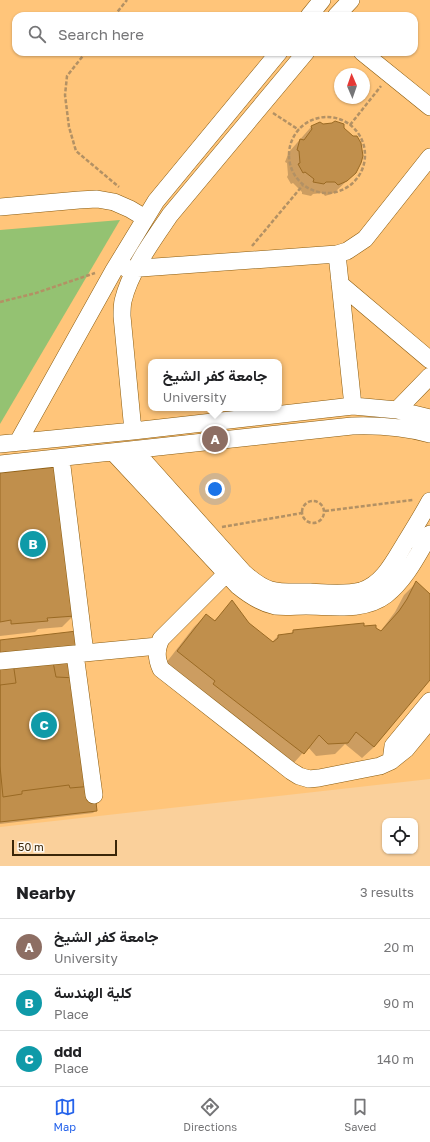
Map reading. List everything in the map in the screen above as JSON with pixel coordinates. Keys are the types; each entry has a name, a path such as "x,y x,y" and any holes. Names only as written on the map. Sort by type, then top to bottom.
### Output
{"lane":[{"path":"312,12 322,0"},
{"path":"340,12 351,0"},
{"path":"18,442 114,270 145,218 168,185 276,56"},
{"path":"133,431 122,316 123,302 136,269 152,241 170,215 303,56"},
{"path":"367,56 430,107"},
{"path":"114,270 337,254 347,251 365,238 430,157"},
{"path":"0,208 79,200 97,200 114,202 130,208 145,218"},
{"path":"337,254 353,406"},
{"path":"340,284 430,360"},
{"path":"396,410 430,376"},
{"path":"0,444 133,431 353,406 396,410 430,418"},
{"path":"0,464 352,426 374,425 396,427 430,434"},
{"path":"134,450 243,572 264,588 278,592 348,593 360,591 372,586 382,578 391,567 422,500"},
{"path":"113,452 226,574 249,596 276,606 347,607 359,606 373,602 385,596 425,555 430,534"},
{"path":"61,458 94,796"},
{"path":"226,574 161,639 158,646 158,662 161,670 291,771 299,776 309,779 319,778 369,768 390,761 406,749 430,720"},
{"path":"0,661 158,646"},
{"path":"390,761 393,746 430,701"}],"path":[{"path":"117,12 127,0"},
{"path":"83,56 67,76 66,95 69,127 76,151 121,189 114,202"},
{"path":"350,125 389,74"},
{"path":"261,105 299,130"},
{"path":"319,118 335,118 350,125 361,138 366,155 362,172 357,179 344,190 336,192 318,192 303,185 293,173 289,158 291,143 299,130 305,125 319,118"},
{"path":"239,261 303,185"},
{"path":"0,302 36,293 95,272"},
{"path":"314,500 321,504 325,511 322,519 314,523 306,520 302,513 304,505 307,502 314,500"},
{"path":"325,511 422,500"},
{"path":"205,529 302,513"}],"shaded area":[{"path":"0,0 430,0 430,779 0,827"}],"green space":[{"path":"120,220 0,424 0,230"}],"building":[{"path":"335,121 344,124 344,128 353,136 357,136 361,143 363,156 361,163 356,173 347,181 338,185 335,182 326,182 324,184 313,182 314,179 305,172 303,173 298,164 300,163 299,151 297,150 300,139 304,140 312,129 311,126 320,122 323,124 332,123"},
{"path":"57,467 75,616 47,618 48,621 11,624 11,620 0,622 0,473"},
{"path":"416,581 430,594 430,680 374,747 356,732 348,743 328,744 319,735 304,754 213,684 215,681 177,651 206,614 215,621 232,600 249,623 273,642 278,638 278,635 293,633 293,630 364,623 364,626 376,625 376,628 381,631 399,611"},
{"path":"77,631 97,811 0,822 0,640"},
{"path":"52,657 56,677 77,678 93,786 70,788 69,785 22,791 22,794 3,797 0,766 0,685 16,683 13,662"}],"place":[{"name":"جامعة كفر الشيخ","path":"215,439"},
{"name":"كلية الهندسة","path":"33,544"},
{"name":"ddd","path":"44,725"}]}
